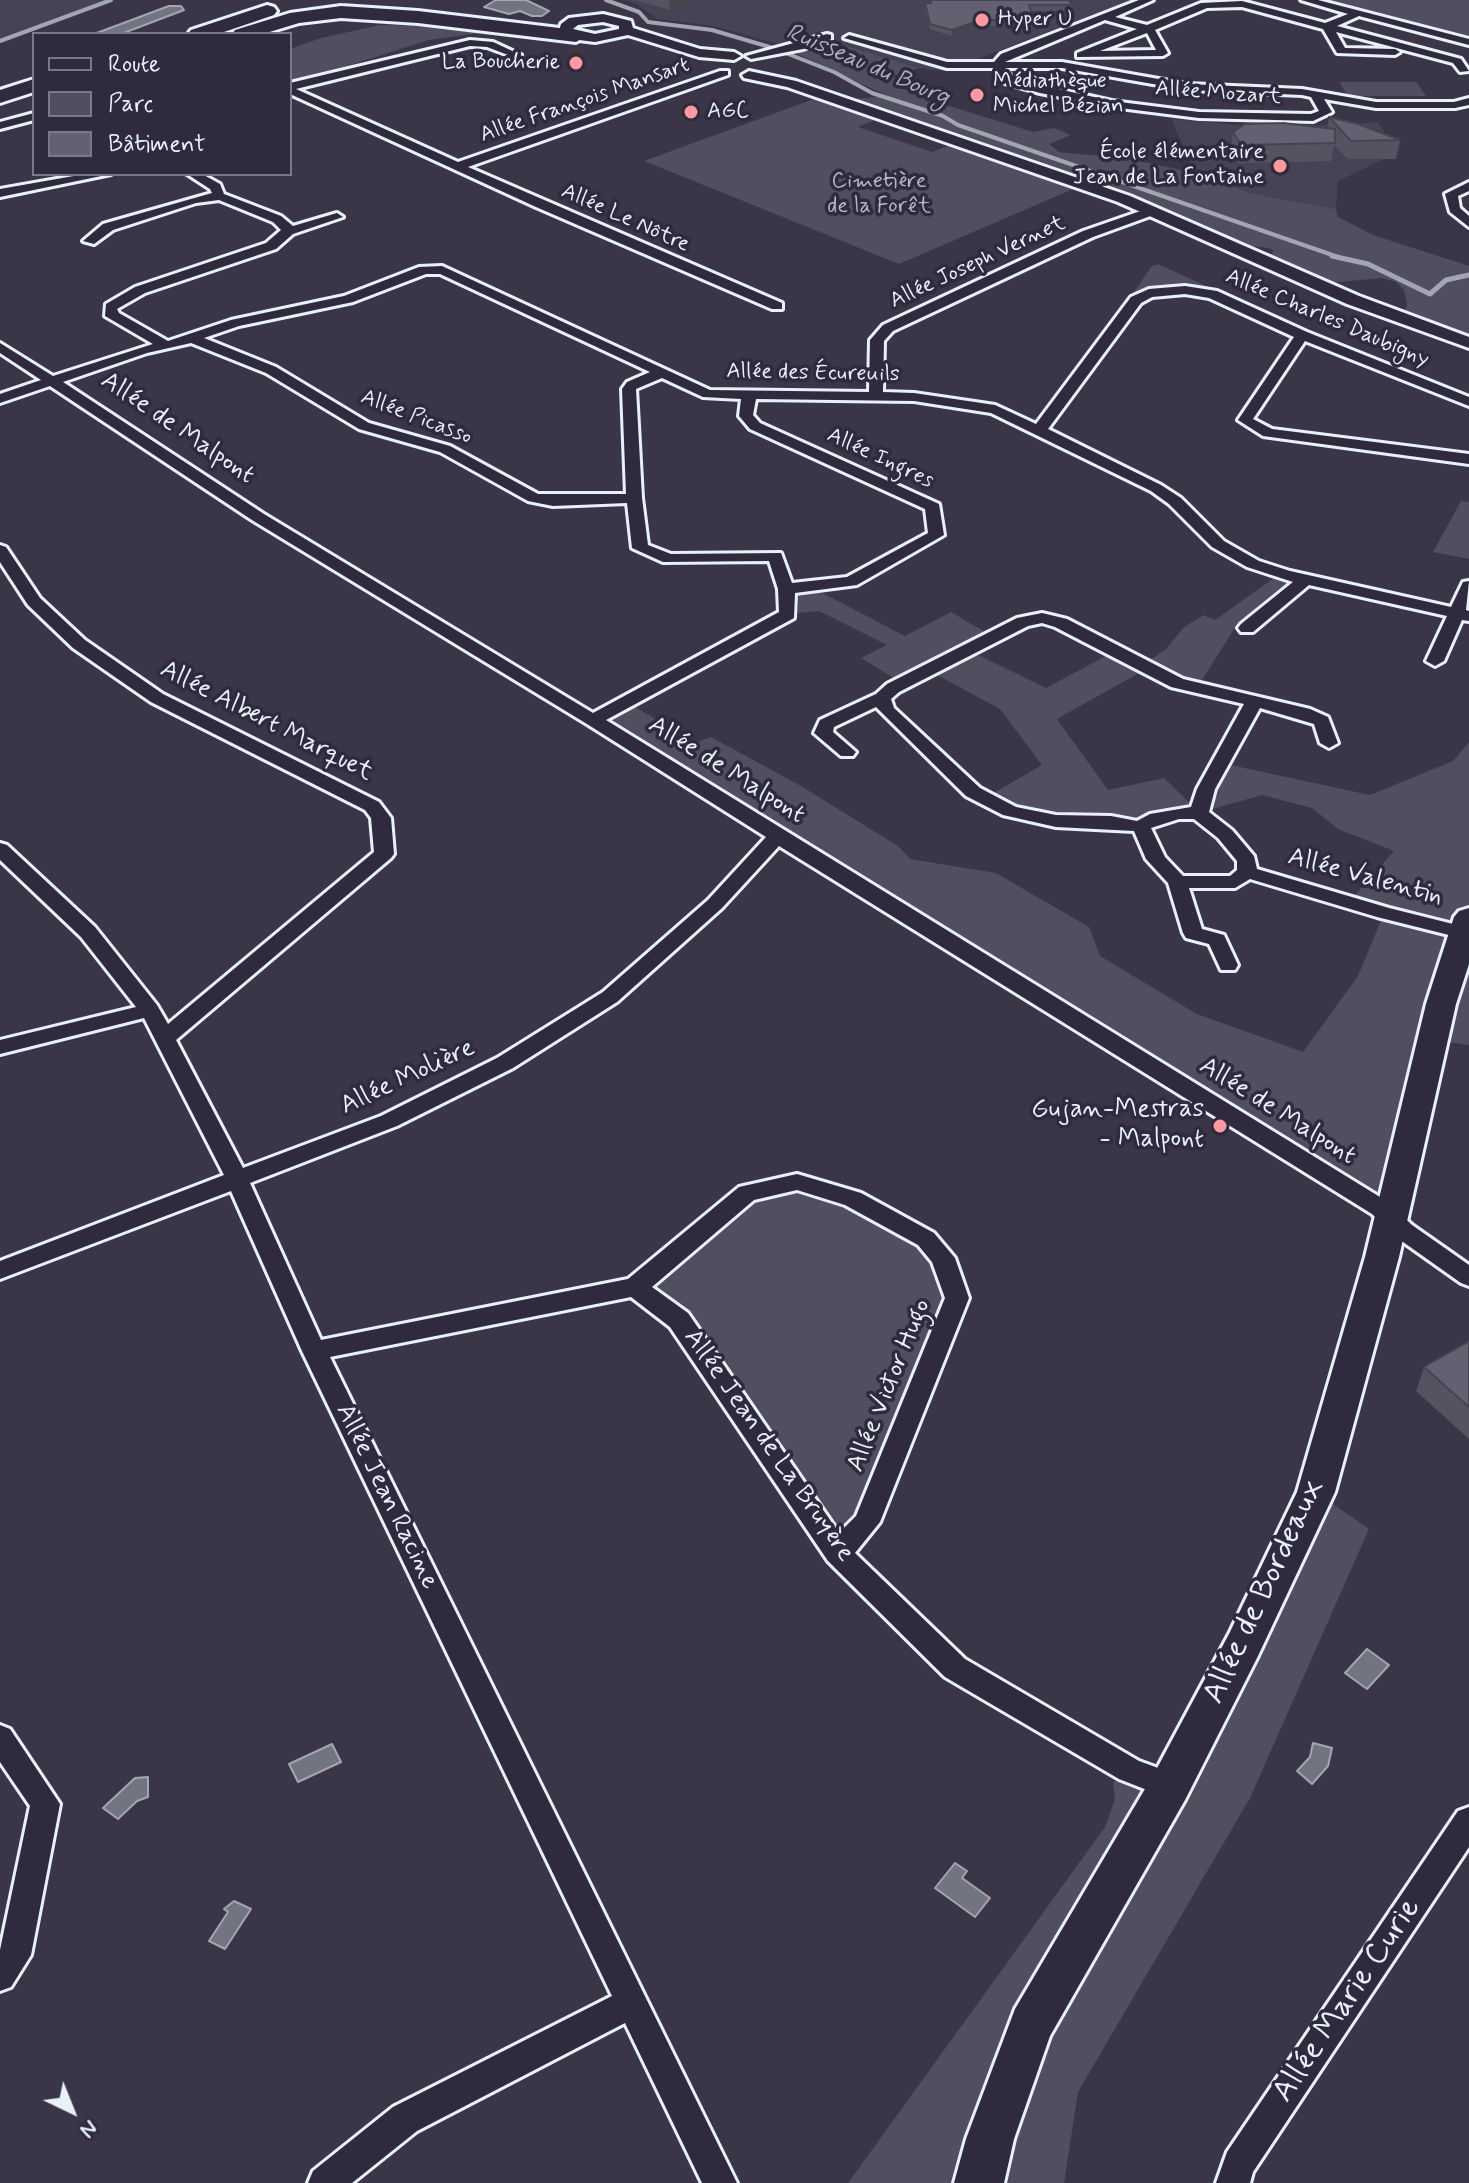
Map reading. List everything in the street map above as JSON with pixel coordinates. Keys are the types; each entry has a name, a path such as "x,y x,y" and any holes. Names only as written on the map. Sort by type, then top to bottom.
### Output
{"highway":[{"path":"204,32 298,0"},
{"path":"225,32 320,0"},
{"path":"401,0 417,10 452,18 537,27 573,27"},
{"path":"180,32 212,17 226,5"},
{"path":"248,32 297,17 341,12 573,27"},
{"path":"0,99 32,88"},
{"path":"0,107 32,97"},
{"path":"0,113 32,103"}],"main road":[{"name":"Allée de Bordeaux","path":"979,2183 990,2139 1031,2025 1170,1786 1243,1646 1316,1492 1382,1257 1406,1231 1441,1004 1467,928"}],"street":[{"path":"999,67 1002,57 1148,0"},
{"path":"1306,0 1469,42"},
{"path":"1062,65 1205,5 1242,4 1457,61 1464,70"},
{"path":"1327,26 1358,13"},
{"path":"1081,55 1163,53 1154,34 1148,29 1105,17"},
{"path":"573,27 603,18 626,24 626,30"},
{"path":"1327,26 1344,51 1420,51"},
{"path":"573,27 605,38 652,41"},
{"path":"605,38 626,30 652,41 699,53 773,60 791,84"},
{"name":"Allée Mozart","path":"773,60 833,31 932,63 999,67 1062,65 1187,87 1309,93 1326,112 1313,118 1199,115 1112,104 1009,81 999,67"},
{"path":"292,87 338,73 398,63 470,43 489,44 516,55"},
{"path":"699,53 720,68 791,84 1098,190 1353,300 1469,343"},
{"path":"720,68 734,56"},
{"path":"749,75 773,60"},
{"name":"Allée François Mansart","path":"458,166 720,68"},
{"name":"Allée Le Nôtre","path":"292,89 458,166 777,306"},
{"path":"1309,93 1376,105 1455,105 1469,101"},
{"path":"0,126 32,117"},
{"path":"0,193 94,176"},
{"path":"197,176 216,187 219,196"},
{"path":"1469,186 1451,194 1454,209 1469,223"},
{"path":"89,241 108,227 194,200 219,196 277,219 286,225 288,231"},
{"name":"Allée Joseph Vernet","path":"876,395 877,340 888,328 1088,234 1152,211"},
{"path":"167,346 114,316 110,313 111,307 140,290 271,246 288,231 337,217"},
{"name":"Allée des Écureuils","path":"0,399 55,382 79,380 236,323 348,299 418,272 437,269 451,272 708,394 876,395 986,406 1040,429 1167,495 1218,544 1243,560 1306,579 1462,614"},
{"name":"Allée Charles Daubigny","path":"1040,429 1141,295 1204,291 1302,335 1469,402"},
{"path":"1302,335 1245,420 1268,433 1469,459"},
{"name":"Allée Picasso","path":"192,338 271,370 364,426 445,449 534,498 553,501 634,498"},
{"name":"Allée de Malpont","path":"0,347 258,517 593,720 1380,1208 1469,1277"},
{"path":"593,720 788,614 786,589 775,556 669,559 640,548 634,498 629,389 661,373"},
{"name":"Allée Ingres","path":"749,394 746,416 755,426 933,507 936,535 851,581 786,589"},
{"name":"Allée Albert Marquet","path":"0,550 42,609 79,644 157,698 372,806 381,818 384,854 164,1039"},
{"path":"1247,628 1306,579"},
{"path":"1435,661 1462,614 1469,586"},
{"path":"847,752 823,733 826,724 882,698 893,688 1023,622 1042,618 1061,623 1177,683 1304,713 1322,721 1329,743"},
{"path":"882,698 886,710 973,792 1010,811 1056,821 1111,822 1141,827 1150,820 1199,813 1225,834 1247,860 1247,872 1235,882 1206,884 1177,881"},
{"path":"1199,813 1206,789 1255,701"},
{"path":"1141,827 1156,859 1177,881 1193,933 1217,940 1228,965"},
{"name":"Allée Molière","path":"0,1270 389,1121 517,1056 610,997 640,973 715,904 770,843 779,838"},
{"name":"Allée Jean Racine","path":"0,849 88,932 150,1010 237,1179 314,1351 720,2183"},
{"name":"Allée Valentin","path":"1247,872 1467,928"},
{"path":"0,1047 150,1010"},
{"name":"Allée Victor Hugo","path":"635,1287 747,1193 797,1182 853,1199 926,1239 943,1258 957,1298 867,1522 838,1553"},
{"path":"314,1351 635,1287"},
{"name":"Allée Jean de La Bruyère","path":"635,1287 679,1320 838,1553 955,1668 1129,1770 1170,1786"},
{"path":"0,1738 45,1804 15,1955 0,1976"},
{"name":"Allée Marie Curie","path":"1233,2183 1239,2164 1469,1821"},
{"path":"325,2183 405,2119 633,2002"}],"shaded area":[{"path":"0,0 113,0 0,43"},
{"path":"624,0 1131,0 946,71 919,68 847,46 826,44 803,51 713,26 657,19 637,4"},
{"name":"École élémentaire Jean de La Fontaine","path":"1171,119 1249,126 1378,122 1398,155 1338,181 1336,209 1200,184"}],"green space":[{"path":"1321,0 1469,0 1469,38"},
{"path":"380,25 476,27 478,33 429,40 292,83 292,48 321,38"},
{"path":"826,44 847,46 919,68 894,76 895,83 917,96 1033,132 1054,128 1071,135 1049,144 1059,152 1130,159 1195,173 1249,193 1336,209 1338,217 1373,235 1469,266 1469,336 1405,311 1404,290 1396,282 1382,278 1329,283 1268,257 1274,251 1269,248 1241,245 1088,180 866,106 853,99 888,96 797,54"},
{"path":"1339,82 1416,82 1426,96 1348,96"},
{"name":"Cimetière de la Forêt","path":"817,98 877,119 858,127 932,152 953,144 1078,187 899,264 644,161"},
{"path":"1158,264 1217,291 1164,287 1134,292 1152,266"},
{"path":"1461,501 1469,502 1469,559 1433,552"},
{"path":"1277,576 1296,581 1234,629 1197,688 1148,668 1057,719 1108,790 1164,778 1199,812 1221,763 1370,795 1453,761 1469,742 1469,1045 1433,1040 1390,1219 593,720 627,702 695,743 711,737 801,786 898,846 910,859 996,873 1089,927 1100,956 1197,1014 1303,1052 1358,976 1384,913 1349,902 1394,851 1338,829 1312,808 1262,795 1199,813 1141,827 1056,821 985,798 1042,765 1000,709 928,670 902,683 861,658 887,645 819,611 788,614 786,589 809,586 905,636 951,612 994,637 968,650 1046,688 1115,651 1142,665 1166,649 1184,627 1204,615 1215,620"},
{"path":"797,1182 926,1239 957,1298 867,1522 838,1553 679,1320 635,1287 747,1193"},
{"path":"1316,1492 1369,1529 1250,1798 1078,2092 1064,2183 848,2183 1105,1827 1115,1799 1113,1783 1129,1770 1170,1786"}],"water":[{"path":"496,0 526,0 549,11 542,16 532,16 520,11 509,14 484,7"},
{"path":"169,6 181,6 184,10 126,32 99,32"},
{"path":"1367,1649 1389,1665 1367,1689 1345,1673"},
{"path":"1313,1743 1332,1748 1328,1766 1312,1784 1297,1771 1310,1757"},
{"path":"332,1744 341,1762 298,1782 289,1764"},
{"path":"148,1777 148,1797 137,1801 118,1819 103,1808 135,1778"},
{"path":"955,1863 967,1871 962,1878 990,1898 975,1917 935,1888"},
{"path":"234,1901 251,1909 225,1949 209,1941 228,1912 224,1909"}],"building":[{"name":"Hyper U","path":"930,0 1069,0 1072,5 1029,5 1034,20 980,20 952,30 930,24 925,3 931,3"},
{"path":"1329,117 1358,124 1400,140 1351,141"},
{"path":"1283,123 1335,129 1335,143 1241,145 1233,132 1245,124"},
{"path":"1469,1341 1469,1407 1424,1367"}],"waterway":[{"path":"0,41 111,0"},
{"name":"Ruisseau du Bourg","path":"606,0 639,12 648,22 712,30 773,48 834,72 872,93 943,116 958,125 1341,258"},
{"name":"Ruisseau du Bourg","path":"1332,256 1341,258"},
{"name":"Ruisseau du Bourg","path":"1341,258 1368,264 1430,294 1446,280 1469,275"}],"place":[{"name":"Hyper U","path":"982,20"},
{"name":"La Boucherie","path":"576,63"},
{"name":"Médiathèque Michel Bézian","path":"977,95"},
{"name":"AGC","path":"691,112"},
{"name":"École élémentaire Jean de La Fontaine","path":"1280,166"},
{"name":"Gujan-Mestras - Malpont","path":"1220,1126"}]}
